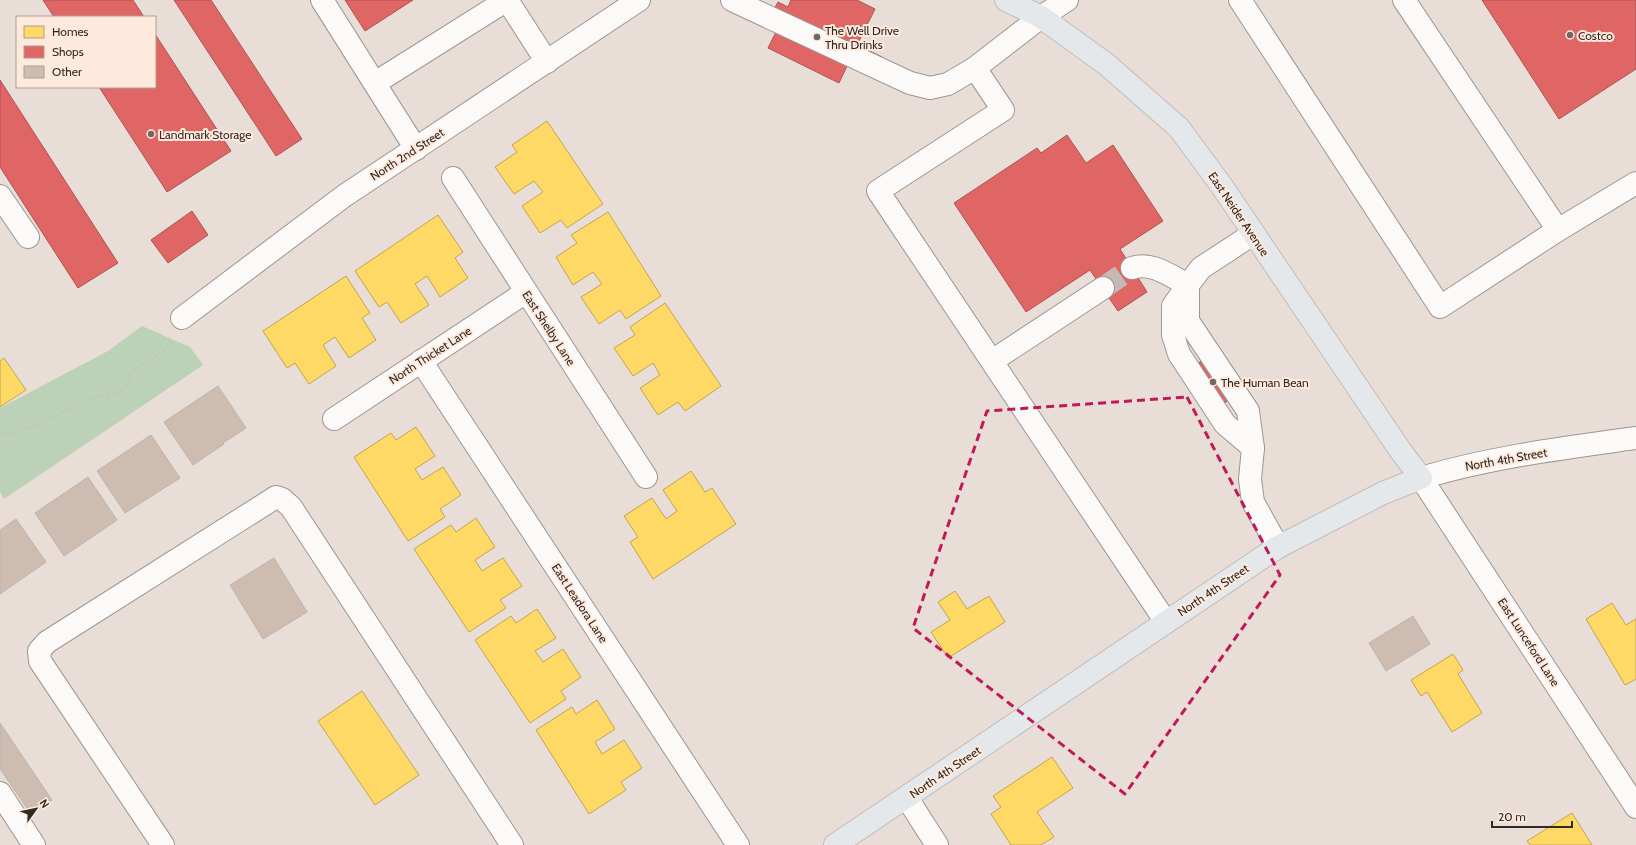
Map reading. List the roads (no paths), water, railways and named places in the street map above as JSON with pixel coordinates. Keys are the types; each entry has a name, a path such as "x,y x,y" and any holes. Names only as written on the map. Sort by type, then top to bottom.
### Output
{"main road":[{"name":"East Neider Avenue","path":"1006,0 1041,17 1106,64 1179,128 1221,186 1400,450 1421,478"},
{"name":"North 4th Street","path":"835,845 1278,547 1382,493 1421,478"}],"street":[{"path":"322,0 416,149"},
{"path":"375,83 507,0 547,62"},
{"name":"North 2nd Street","path":"182,318 344,196 639,0"},
{"path":"732,0 910,83 930,88 948,84 975,68 1041,17 1067,0"},
{"path":"1240,0 1440,307 1558,230 1636,183"},
{"path":"1404,0 1558,230"},
{"path":"975,68 1003,110 878,191 1166,622"},
{"name":"East Shelby Lane","path":"452,178 646,477"},
{"path":"0,196 28,237"},
{"path":"1253,234 1201,268 1188,284 1173,306 1173,335 1180,354 1225,424 1253,448 1250,479 1253,502 1278,547"},
{"path":"1132,268 1140,265 1153,267 1188,284"},
{"path":"992,361 1103,288"},
{"name":"North Thicket Lane","path":"334,419 526,292"},
{"name":"East Leadora Lane","path":"421,361 738,845"},
{"name":"North 4th Street","path":"1421,478 1456,468 1517,456 1636,438"},
{"name":"East Lunceford Lane","path":"1421,478 1636,807"},
{"path":"163,845 40,661 39,651 47,642 276,497 282,499 291,507 512,845"},
{"path":"0,793 34,845"},
{"path":"907,798 937,845"}],"tunnel":[{"path":"1103,288 1132,268"}],"place":[{"name":"Costco","path":"1570,35"},
{"name":"The Well Drive Thru Drinks","path":"817,37"},
{"name":"Landmark Storage","path":"151,134"},
{"name":"The Human Bean","path":"1213,382"}]}
